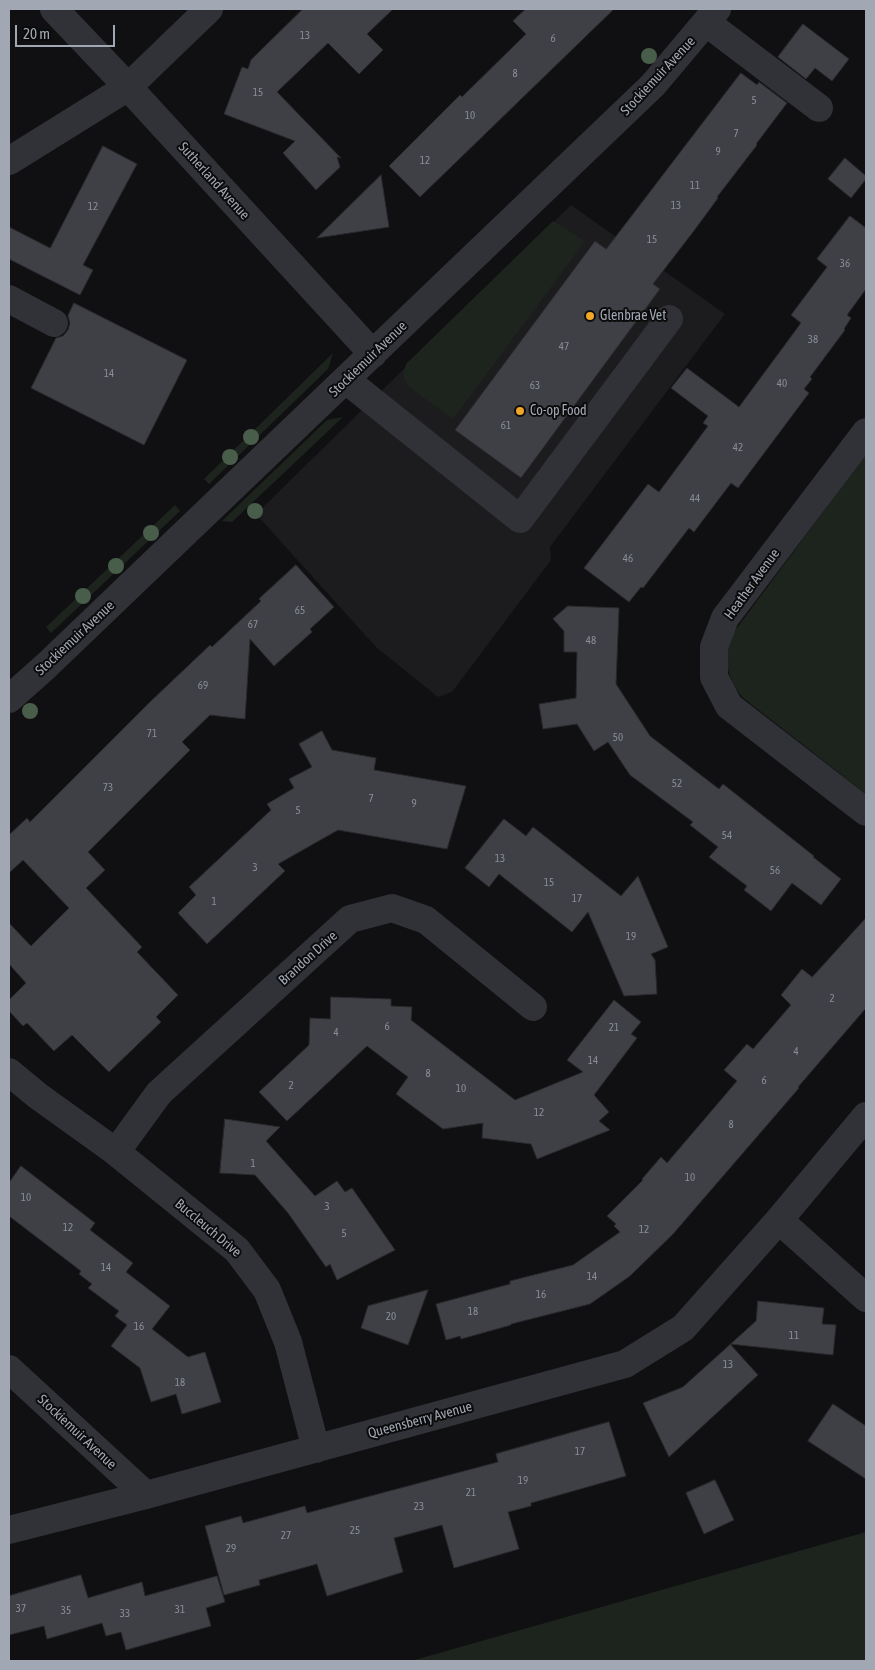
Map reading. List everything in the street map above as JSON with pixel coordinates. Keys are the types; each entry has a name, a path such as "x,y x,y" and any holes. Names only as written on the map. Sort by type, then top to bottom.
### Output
{"street":[{"name":"Sutherland Avenue","path":"54,9 373,354"},
{"path":"9,161 128,87 209,9"},
{"path":"712,16 731,42 819,108"},
{"name":"Stockiemuir Avenue","path":"9,698 46,666 653,85 712,16"},
{"path":"9,299 54,323"},
{"path":"346,380 520,519 669,320"},
{"name":"Heather Avenue","path":"866,432 725,618 714,647 714,677 729,706 866,812"},
{"name":"Brandon Drive","path":"116,1152 159,1093 350,919 392,908 426,920 533,1007"},
{"name":"Buccleuch Drive","path":"9,1072 38,1096 116,1152 238,1250 267,1290 288,1342 316,1448"},
{"name":"Queensberry Avenue","path":"9,1530 146,1495 625,1364 683,1328 779,1220 866,1116"},
{"path":"779,1220 866,1298"},
{"name":"Stockiemuir Avenue","path":"9,1369 146,1495"}],"shaded area":[{"path":"571,205 725,314 550,547 551,560 452,692 438,697 376,647 256,514"},
{"path":"553,221 585,241 453,419 409,387 403,375 406,364"},
{"path":"333,353 328,369 209,484 204,479"},
{"path":"343,417 232,522 222,521 327,420"},
{"path":"866,454 866,794 742,697 730,675 727,653 731,636"},
{"path":"175,505 180,511 51,633 46,627"},
{"path":"866,1532 866,1661 411,1661"}],"building":[{"path":"303,9 393,9 367,34 383,50 359,74 328,43 277,92 341,158 337,157 340,167 316,190 283,153 295,141 224,114 242,67 248,69 251,60"},
{"path":"526,9 614,9 420,197 389,166 460,95 462,97 526,34 513,21"},
{"path":"803,24 849,59 832,81 815,68 806,79 778,57"},
{"path":"741,73 757,85 759,82 787,103 653,284 660,289 521,478 455,430 595,241 606,249"},
{"path":"103,146 137,164 83,265 93,270 80,295 9,259 9,227 50,248"},
{"path":"845,158 866,176 866,179 851,198 828,179"},
{"path":"381,175 389,227 317,238"},
{"path":"850,216 866,228 866,289 847,315 851,318 845,330 810,377 812,379 804,389 809,393 738,488 731,483 694,532 689,528 643,588 641,587 629,602 584,568 648,484 659,492 708,426 703,423 708,416 671,388 687,368 739,407 801,323 791,315 827,267 817,259"},
{"path":"74,303 187,360 144,445 31,388 56,338 63,336 68,330 70,323 68,316"},
{"path":"296,565 334,607 310,629 312,632 274,666 250,639 245,719 210,715 182,742 190,750 88,852 105,870 86,888 142,947 137,952 178,995 156,1017 161,1022 109,1072 72,1035 54,1051 27,1023 23,1026 9,1011 9,1000 26,983 9,964 9,923 31,946 69,908 23,860 9,873 9,835 27,818 30,822 150,702 210,645 212,647 261,601 259,599"},
{"path":"568,606 619,608 616,684 650,736 719,789 723,784 841,879 821,905 792,883 771,911 744,890 747,886 709,857 718,847 690,825 693,822 630,775 608,742 594,751 577,724 543,729 539,704 576,698 577,652 564,652 564,631 553,619"},
{"path":"322,731 332,750 376,758 374,770 466,786 447,849 338,830 278,864 285,871 207,944 178,913 196,895 189,887 271,810 267,804 294,788 289,779 312,767 299,744"},
{"path":"504,819 526,836 533,827 621,896 638,876 668,947 651,954 655,960 657,994 624,996 588,912 572,932 499,874 489,887 465,868"},
{"path":"866,918 866,1008 673,1234 630,1276 590,1304 461,1339 460,1336 446,1340 436,1304 510,1284 510,1281 573,1265 620,1232 614,1226 616,1224 607,1216 643,1180 661,1157 667,1163 737,1081 724,1070 747,1044 753,1049 791,1005 781,995 802,969 812,977"},
{"path":"331,997 391,999 391,1006 412,1007 411,1020 515,1100 583,1072 567,1060 614,1000 641,1022 631,1034 637,1038 594,1095 609,1112 599,1121 610,1130 537,1159 531,1144 482,1138 483,1123 443,1129 396,1094 408,1077 367,1046 287,1121 259,1092 309,1045 310,1018 330,1019"},
{"path":"225,1119 280,1127 266,1141 315,1196 337,1181 345,1192 352,1188 395,1250 337,1280 330,1264 326,1267 288,1213 255,1175 220,1173"},
{"path":"21,1166 95,1223 90,1230 133,1263 126,1272 170,1306 152,1329 188,1357 205,1352 221,1402 182,1414 176,1394 151,1402 140,1368 111,1346 127,1325 115,1316 119,1311 88,1288 92,1284 79,1274 81,1271 9,1216 9,1183"},
{"path":"428,1290 408,1345 361,1328 368,1306"},
{"path":"758,1301 824,1308 822,1324 836,1325 833,1355 731,1344 756,1321"},
{"path":"730,1344 758,1375 669,1457 643,1403 683,1387"},
{"path":"833,1404 866,1426 866,1479 808,1441"},
{"path":"609,1422 626,1476 531,1503 531,1506 508,1512 519,1549 454,1568 442,1525 394,1538 403,1572 327,1596 317,1564 259,1580 260,1585 224,1595 205,1526 241,1516 243,1523 305,1506 307,1513 498,1462 496,1454"},
{"path":"715,1480 734,1520 704,1534 686,1493"},
{"path":"81,1575 88,1598 142,1582 145,1596 217,1576 225,1602 206,1608 211,1626 126,1650 121,1632 106,1636 102,1623 47,1639 44,1626 9,1635 9,1596"}],"place":[{"name":"Glenbrae Vet","path":"590,316"},
{"name":"Co-op Food","path":"520,411"}]}
